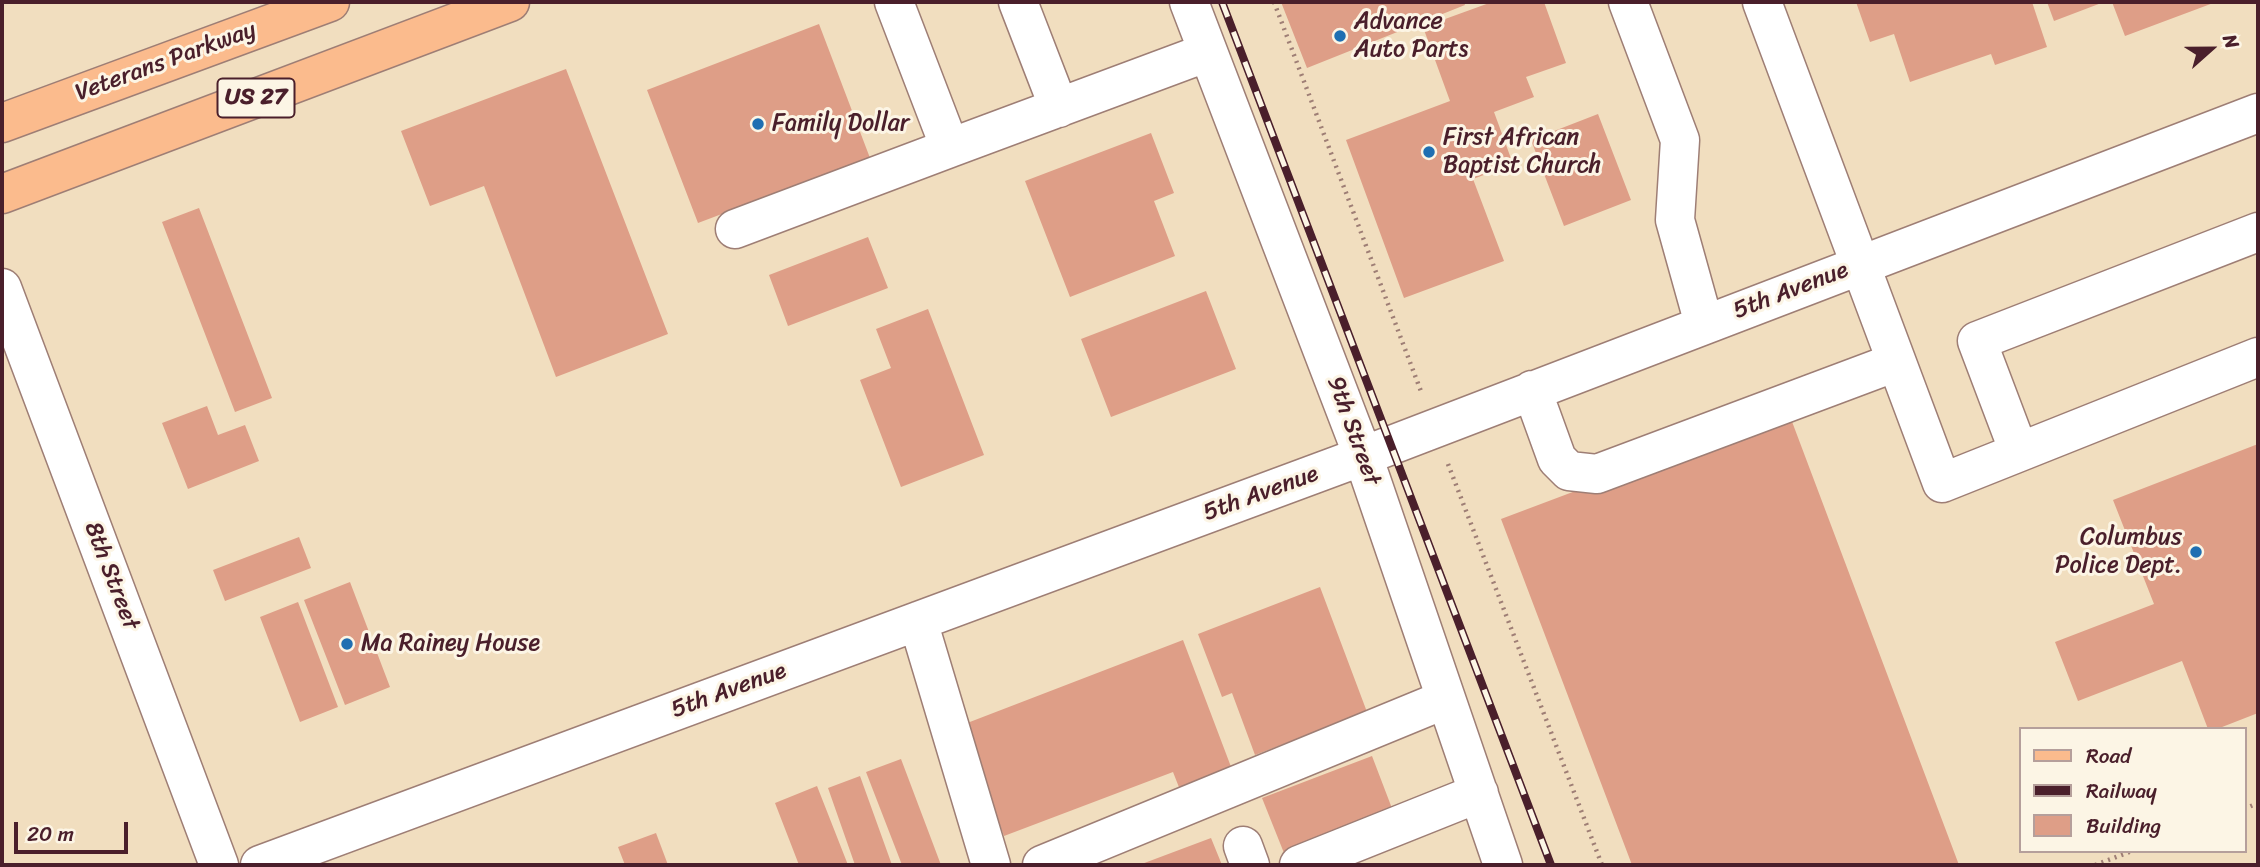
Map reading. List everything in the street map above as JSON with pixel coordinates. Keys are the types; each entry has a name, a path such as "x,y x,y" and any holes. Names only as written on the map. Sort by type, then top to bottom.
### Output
{"main road":[{"name":"US 27","path":"2,194 510,2"},
{"name":"Veterans Parkway","path":"2,123 325,3"}],"street":[{"path":"894,2 950,148"},
{"path":"1018,2 1059,108"},
{"name":"9th Street","path":"1189,2 1363,456 1503,865"},
{"path":"1628,2 1680,140 1675,220 1704,324"},
{"path":"1762,2 1942,482 2258,357"},
{"path":"735,229 1208,52"},
{"name":"5th Avenue","path":"260,865 1363,456 2258,113"},
{"path":"2020,452 1977,341 2258,232"},
{"name":"8th Street","path":"2,288 219,865"},
{"path":"1532,390 1557,459 1569,471 1597,474 1896,362"},
{"path":"918,621 991,865"},
{"path":"1042,865 1446,699"},
{"path":"1299,865 1479,793"}],"path":[{"path":"2095,865 2127,853"}],"building":[{"name":"Advance Auto Parts","path":"1281,2 1464,2 1465,5 1307,68"},
{"name":"First African Baptist Church","path":"1492,2 1544,2 1566,63 1526,77 1534,97 1494,112 1513,164 1473,179 1504,261 1404,298 1346,140 1450,101 1423,27"},
{"path":"1856,2 2032,2 2047,47 1995,65 1991,54 1910,82 1894,34 1870,42"},
{"path":"2047,2 2104,2 2054,21"},
{"path":"2112,2 2216,2 2125,36"},
{"name":"Family Dollar","path":"819,24 870,158 698,223 647,90"},
{"path":"566,69 668,334 556,377 484,186 430,206 401,131"},
{"path":"1598,114 1631,200 1564,226 1531,140"},
{"path":"1151,133 1174,193 1154,201 1175,256 1070,297 1025,181"},
{"path":"199,208 272,398 235,412 162,222"},
{"path":"868,237 888,288 788,326 769,275"},
{"path":"1206,291 1236,369 1111,417 1081,339"},
{"path":"928,309 984,455 901,487 860,380 891,368 876,329"},
{"path":"207,406 218,435 245,425 259,461 188,489 162,423"},
{"path":"1788,411 1959,865 1632,865 1501,519"},
{"name":"Columbus Police Dept.","path":"2258,444 2258,713 2222,727 2207,727 2182,661 2078,701 2055,642 2154,604 2113,500"},
{"path":"299,537 311,568 225,601 213,570"},
{"name":"Ma Rainey House","path":"350,582 390,687 345,705 304,600"},
{"path":"1320,587 1367,712 1255,755 1232,693 1222,697 1198,634"},
{"path":"298,602 338,707 300,722 260,617"},
{"path":"1183,640 1236,780 1184,800 1173,772 1004,836 962,725"},
{"path":"1372,756 1393,811 1284,853 1262,798"},
{"path":"901,759 941,865 902,865 866,772"},
{"path":"860,776 892,865 855,865 828,788"},
{"path":"817,786 848,865 799,865 775,803"},
{"path":"656,833 668,865 625,865 618,847"},
{"path":"1211,838 1222,865 1139,865"}],"railway":[{"path":"1222,2 1551,865"}],"place":[{"name":"Advance Auto Parts","path":"1340,36"},
{"name":"Family Dollar","path":"758,124"},
{"name":"First African Baptist Church","path":"1429,152"},
{"name":"Columbus Police Dept.","path":"2196,552"},
{"name":"Ma Rainey House","path":"347,644"}]}
